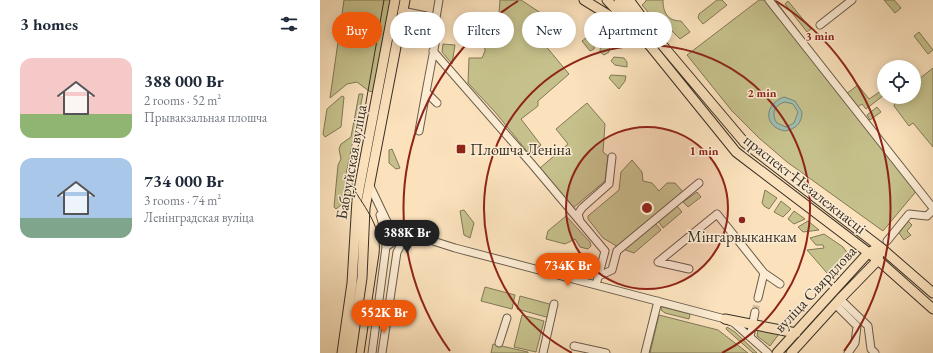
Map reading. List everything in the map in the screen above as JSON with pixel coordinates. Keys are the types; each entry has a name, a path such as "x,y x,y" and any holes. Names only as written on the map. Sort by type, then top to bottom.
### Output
{"main road":[{"name":"Бабруйская вуліца","path":"351,353 362,278 366,183 395,0"},
{"name":"Бабруйская вуліца","path":"342,353 352,283 355,214 366,183 405,0"},
{"path":"584,0 604,12"},
{"name":"праспект Незалежнасці","path":"607,0 618,12"},
{"name":"праспект Незалежнасці","path":"619,0 631,12"},
{"path":"629,0 638,12"},
{"name":"праспект Незалежнасці","path":"652,48 736,152 878,260 933,309"},
{"name":"праспект Незалежнасці","path":"665,48 745,143 884,244 933,293"},
{"name":"вуліца Свярдлова","path":"777,353 868,253 884,244"},
{"name":"вуліца Свярдлова","path":"791,353 837,301 878,260 884,244"},
{"path":"725,319 796,333"}],"street":[{"path":"437,12 439,0"},
{"path":"769,0 933,209"},
{"path":"820,25 852,0"},
{"path":"402,11 407,12"},
{"path":"419,132 434,48"},
{"path":"433,51 605,251 596,285"},
{"path":"426,92 437,103"},
{"path":"580,221 578,214 582,208 609,184 612,157"},
{"path":"366,183 374,194 390,228 395,232 725,319 734,323 768,353"},
{"path":"599,276 612,270 617,251 699,183"},
{"path":"372,353 386,247 385,232 374,194"},
{"name":"вуліца Свярдлова","path":"884,244 909,214 927,216 933,209"},
{"path":"689,269 658,262 717,214 764,273 780,284"},
{"path":"386,247 397,240 414,236"},
{"path":"382,353 397,252 400,245 414,236"},
{"path":"758,298 764,273"},
{"path":"645,353 658,301"},
{"path":"837,301 857,326 855,343 848,353"},
{"path":"837,301 868,326 871,349 875,353"},
{"path":"543,353 554,304"},
{"path":"750,337 755,312"},
{"path":"499,343 508,318"},
{"path":"574,346 606,353"}],"shaded area":[{"path":"344,0 391,0 382,46 382,12 342,12"},
{"path":"500,0 521,0 539,12 522,12 522,48 547,48 569,74 538,101 538,106 521,119 541,145 530,155 495,112 468,83 469,58 482,58 485,48 514,48 514,12 499,12"},
{"path":"663,0 665,12 648,12 642,5 646,1"},
{"path":"717,0 722,0 727,5 703,24 698,18 699,14"},
{"path":"759,0 775,0 846,94 858,85 869,99 877,94 877,100 866,109 862,104 856,108 918,189 883,231 787,162 759,138 732,111 687,55"},
{"path":"884,0 894,0 901,8 895,13"},
{"path":"788,1 811,29 807,32 785,4"},
{"path":"672,19 681,21 690,32 680,39 672,31"},
{"path":"919,32 933,50 928,54 914,36"},
{"path":"445,44 453,45 453,48 455,48 452,64 442,52 442,48 445,48"},
{"path":"337,48 382,48 373,92 369,91 357,82 347,84 330,98"},
{"path":"588,48 594,48 594,49 590,51"},
{"path":"600,48 610,48 609,52 604,55 600,52"},
{"path":"614,57 624,58 627,62 627,67 615,65 611,61"},
{"path":"933,68 933,147 913,123 909,126 894,106 895,104 921,104 921,77"},
{"path":"611,75 626,76 625,81 619,89 609,78"},
{"path":"359,94 363,94 346,174 350,198 336,209 334,207 338,165 341,159 339,149 341,144 351,137"},
{"path":"342,96 344,97 341,127 325,137 323,134 327,109"},
{"path":"784,97 795,101 802,112 800,122 792,129 785,131 778,129 770,120 770,110 777,100","holes":["785,102 793,104 798,112 794,123 786,127 777,123 774,113 778,105"]},
{"path":"587,103 605,124 603,152 608,156 605,181 573,208 540,168 568,144 556,129"},
{"path":"877,107 881,112 870,120 867,115"},
{"path":"392,149 400,168 396,169 389,163 389,150"},
{"path":"632,160 642,172 643,181 652,183 659,191 667,183 675,183 684,193 618,247 603,238 588,219 588,216 619,190 621,172"},
{"path":"765,190 777,198 769,209 762,203"},
{"path":"697,192 701,197 688,207 683,202"},
{"path":"781,201 791,209 783,217 774,212"},
{"path":"677,206 682,212 663,228 658,221"},
{"path":"464,210 474,223 470,238 464,235 460,211"},
{"path":"794,211 805,219 794,224 788,219"},
{"path":"566,216 590,242 591,246 588,249 580,247 575,239 565,244 546,239 548,231"},
{"path":"808,221 819,230 803,232 798,227"},
{"path":"908,221 912,225 907,231 911,235 904,240 899,233"},
{"path":"655,223 661,230 634,253 623,249"},
{"path":"824,234 843,247 848,254 848,261 835,275 827,273 807,250 824,248 823,245 816,245 810,238"},
{"path":"485,287 515,295 512,309 481,301"},
{"path":"520,296 553,305 550,318 517,309"},
{"path":"662,307 690,314 689,319 665,313 661,310"},
{"path":"522,315 544,321 536,352 514,347"},
{"path":"659,315 718,330 748,353 650,353"},
{"path":"727,327 735,332 757,353 753,353 726,329"},
{"path":"758,330 779,334 770,346 757,336"},
{"path":"493,344 528,352 528,353 491,353"}],"tunnel":[{"path":"755,312 758,298"}],"tram line":[{"path":"364,353 379,254 379,245 376,227 368,211 353,188 352,182 384,0"}],"place":[{"name":"Плошча Леніна","path":"461,149"},
{"name":"Мінгарвыканкам","path":"742,220"}]}
